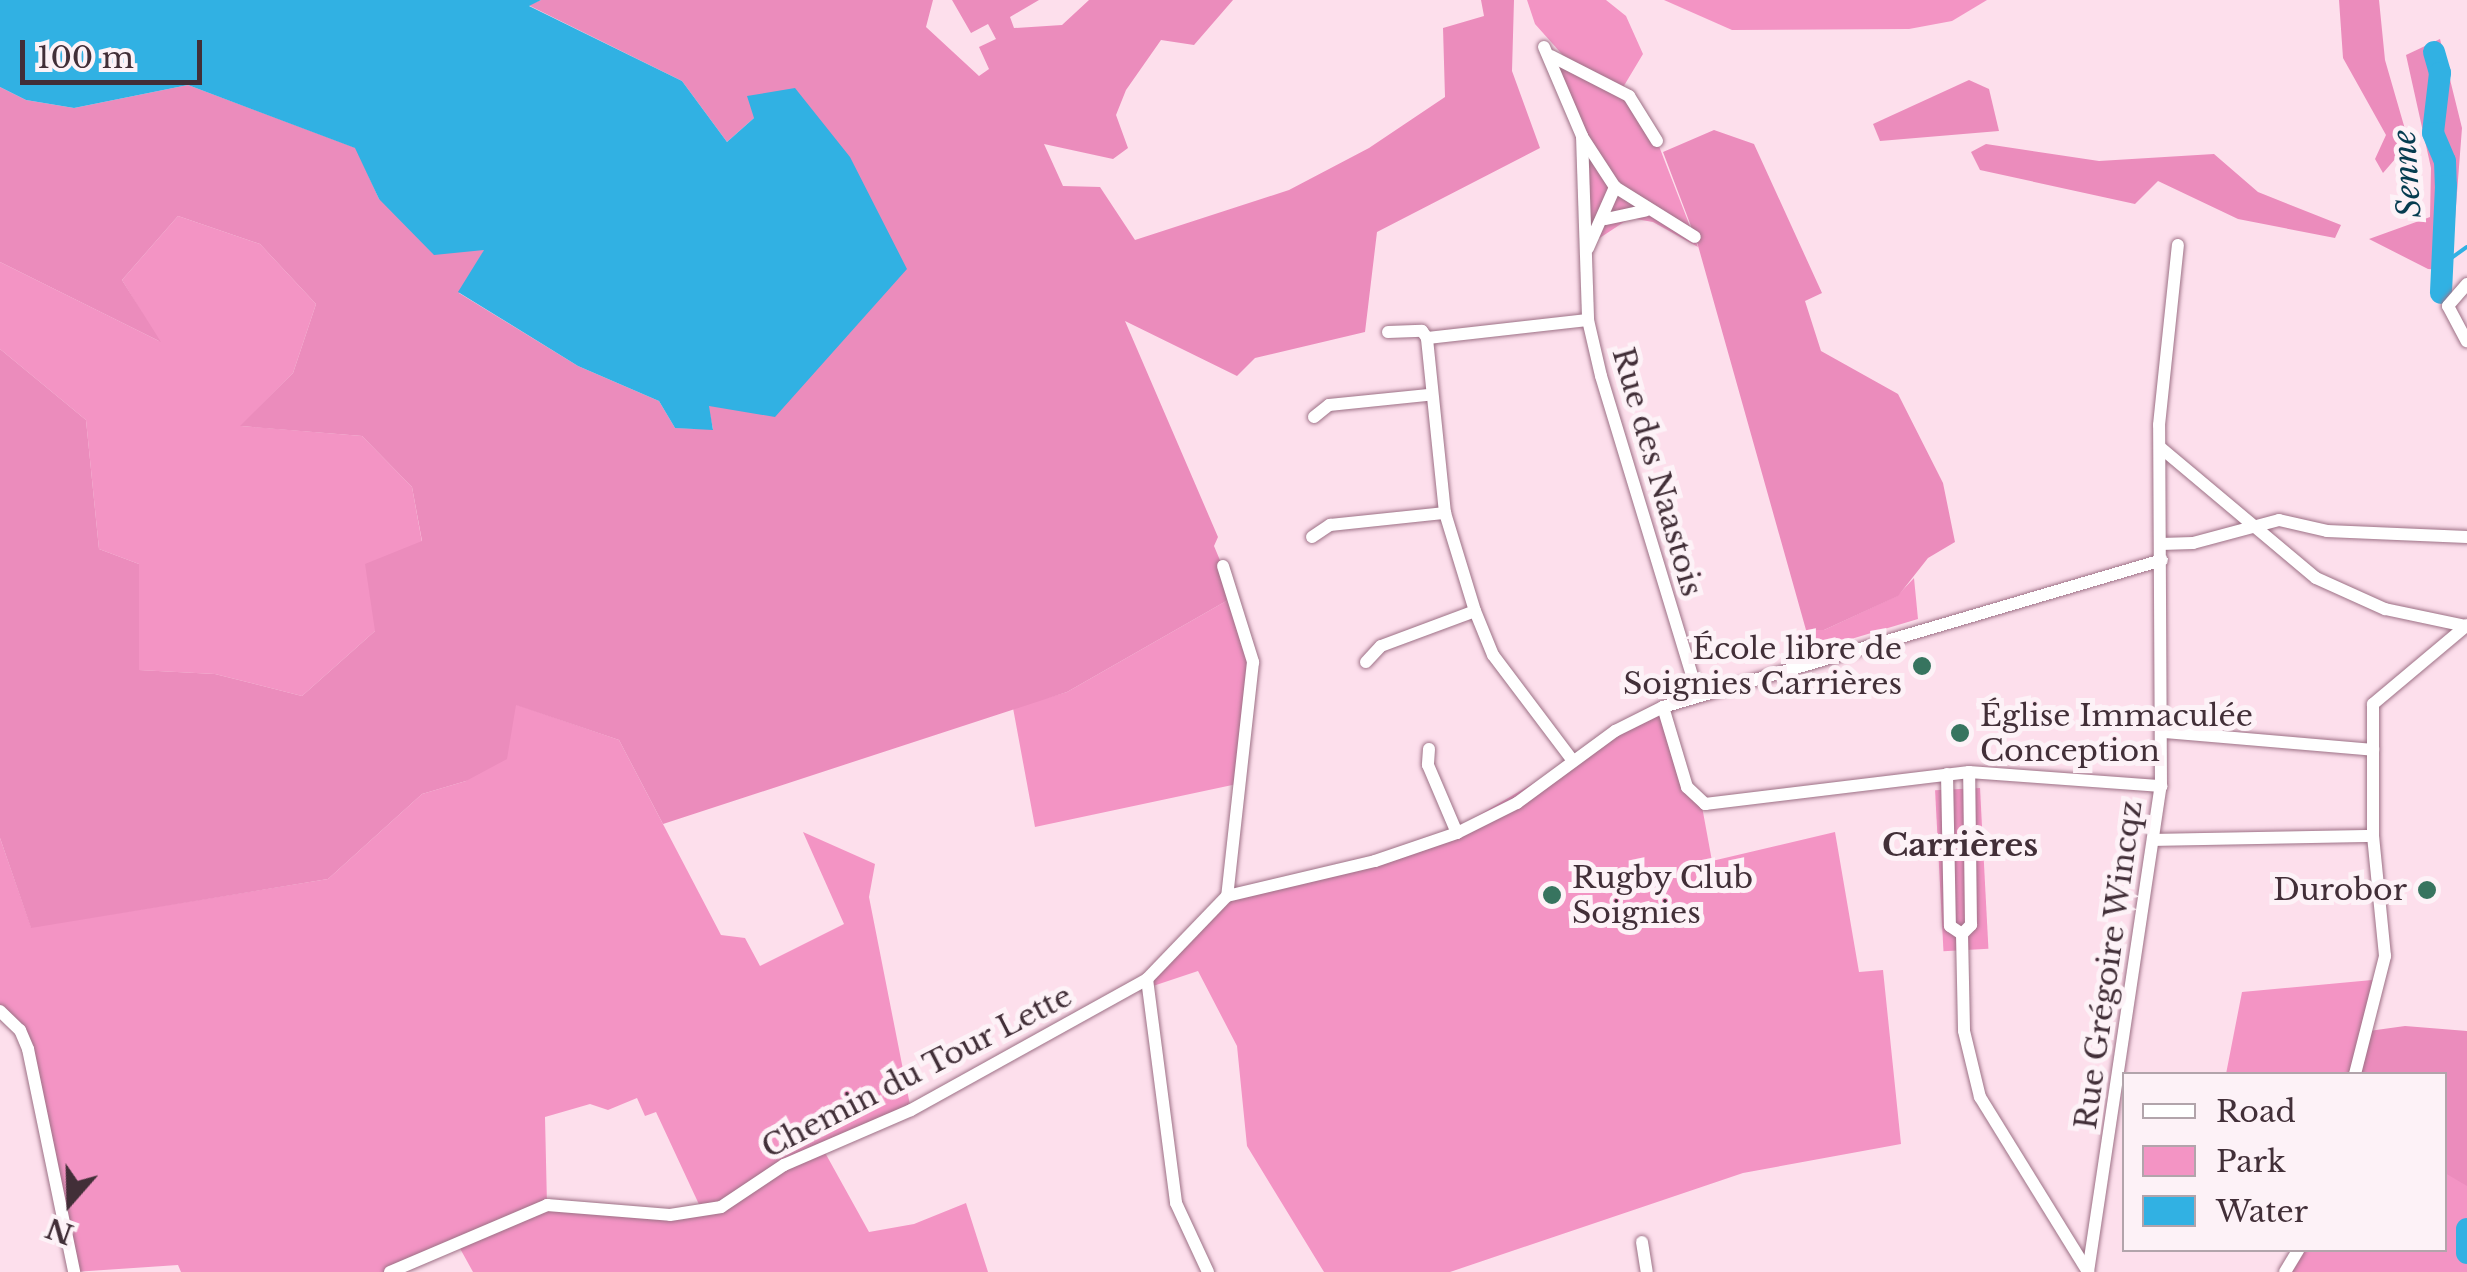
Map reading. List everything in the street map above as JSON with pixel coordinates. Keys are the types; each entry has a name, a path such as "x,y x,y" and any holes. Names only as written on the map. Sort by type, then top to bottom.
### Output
{"street":[{"name":"Rue des Naastois","path":"1658,141 1628,96 1580,76 1544,47 1582,136 1615,187 1645,211 1695,237"},
{"path":"1562,88 1580,76"},
{"name":"Rue des Naastois","path":"1582,136 1588,320 1698,696"},
{"name":"Rue des Naastois","path":"1586,259 1606,219 1615,187"},
{"path":"1606,219 1645,211"},
{"name":"Rue Grégoire Wincqz","path":"2088,1272 2156,840 2161,786 2165,732 2160,448 2178,246"},
{"path":"2467,284 2448,306 2467,342"},
{"path":"1427,338 1588,320"},
{"path":"1388,332 1422,332 1427,338 1428,395 1445,514 1476,612 1494,655 1573,761"},
{"path":"1314,417 1329,405 1428,395"},
{"path":"2160,448 2187,464 2252,527 2345,594 2467,625"},
{"path":"1312,537 1330,526 1445,514"},
{"path":"2162,544 2194,544 2280,520 2327,531 2467,537"},
{"path":"1223,566 1253,662 1226,896 1375,862 1457,833 1517,803 1573,761 1663,707 2162,560"},
{"path":"1366,662 1381,646 1476,612"},
{"path":"2356,1072 2385,956 2373,836 2373,704 2467,625"},
{"path":"1663,707 1686,788 1706,804 1969,772 2161,786"},
{"path":"2165,732 2373,750"},
{"path":"1429,750 1428,765 1457,833"},
{"path":"1969,772 1971,925 1962,934 1964,1032 1980,1097 2088,1272"},
{"path":"1947,774 1950,926 1962,934"},
{"path":"2156,840 2373,836"},
{"name":"Chemin du Tour Lette","path":"390,1272 547,1205 670,1215 721,1207 784,1166 911,1110 1148,980 1226,896"},
{"path":"1148,980 1176,1203 1208,1272"},
{"path":"0,1011 20,1030 28,1049 74,1272"},
{"path":"1642,1242 1647,1272"}],"green space":[{"path":"1527,0 1606,0 1626,16 1643,54 1622,89 1657,141 1698,247 1653,222 1630,218 1583,249 1576,134 1547,59 1568,61 1535,24"},
{"path":"1664,0 1987,0 1952,21 1909,29 1732,30"},
{"path":"178,216 260,244 316,304 293,373 241,426 362,436 412,487 422,542 375,631 302,696 215,674 138,670 139,564 99,549 86,420 0,349 0,262 159,341 122,280"},
{"path":"1914,578 1918,619 1811,651 1806,630 1824,630 1897,596"},
{"path":"1235,596 1251,645 1237,784 1035,827 1013,708 1067,692"},
{"path":"515,704 619,740 721,935 745,938 760,966 844,924 803,832 875,864 869,897 911,1110 823,1149 869,1232 914,1224 966,1203 988,1272 473,1272 457,1243 390,1272 181,1272 178,1265 74,1272 28,1049 0,1011 0,838 31,927 328,879 422,794 466,781","holes":["637,1098 645,1116 656,1112 703,1213 547,1205 545,1117 590,1104 608,1110"]},
{"path":"1663,707 1687,787 1701,801 1712,861 1835,832 1859,972 1883,970 1901,1144 1743,1173 1450,1272 1324,1272 1247,1146 1237,1046 1198,971 1153,986 1154,978 1227,896 1428,845"},
{"path":"1980,788 1988,949 1943,951 1935,790"},
{"path":"2383,979 2369,1031 2467,1031 2467,1272 2289,1272 2298,1252 2447,1252 2447,1072 2226,1072 2242,992"}],"shaded area":[{"path":"541,0 933,0 926,27 979,76 989,69 979,47 996,39 988,24 971,33 952,0 1039,0 1010,17 1014,28 1062,25 1089,0 1233,0 1194,45 1161,40 1126,90 1116,115 1128,148 1113,159 1044,144 1063,186 1100,187 1135,240 1289,190 1369,148 1445,97 1443,28 1484,16 1481,0 1514,0 1512,71 1540,148 1377,232 1365,332 1255,358 1237,376 1125,321 1218,537 1214,546 1235,596 1067,692 663,824 619,740 516,705 507,759 466,781 422,794 328,879 31,928 0,838 0,349 86,420 99,549 139,564 139,670 215,674 302,696 375,631 365,564 422,541 412,487 362,436 240,426 293,373 316,304 260,244 178,216 122,280 161,342 0,262 0,87 26,100 74,108 188,85 356,148 379,199 485,249 459,293 578,366 659,401 675,428 713,429 708,406 754,118 727,142 682,81 528,5"},
{"path":"2339,0 2379,0 2385,60 2409,143 2383,173 2375,159 2386,135 2343,58"},
{"path":"2440,39 2462,128 2451,271 2428,269 2369,239 2430,217 2431,168 2406,55"},
{"path":"1969,80 1989,89 1999,131 1880,141 1873,124"},
{"path":"1714,130 1754,144 1822,293 1805,301 1821,351 1898,394 1943,483 1955,542 1928,558 1898,596 1824,630 1806,630 1697,242 1663,152"},
{"path":"1986,144 2099,161 2214,154 2258,192 2341,225 2335,238 2238,219 2158,181 2135,204 1980,170 1971,152"},
{"path":"2405,1026 2467,1031 2467,1186 2447,1174 2447,1072 2356,1072 2369,1031"}],"water":[{"path":"0,0 541,0 529,6 682,81 727,142 754,118 747,96 795,88 850,157 907,269 775,417 709,406 713,430 675,428 659,401 578,366 458,292 484,250 434,255 379,199 355,148 188,85 74,108 26,100 0,87"}],"waterway":[{"name":"Senne","path":"2434,52 2440,73 2433,133 2445,161 2446,186 2441,293"},
{"path":"2439,267 2467,247"},
{"name":"Senne","path":"2467,1229 2467,1253"}],"place":[{"name":"École libre de Soignies Carrières","path":"1922,666"},
{"name":"Église Immaculée Conception","path":"1960,733"},
{"name":"Durobor","path":"2427,890"},
{"name":"Rugby Club Soignies","path":"1552,895"}],"district":[{"name":"Carrières","path":"1960,845"}]}
